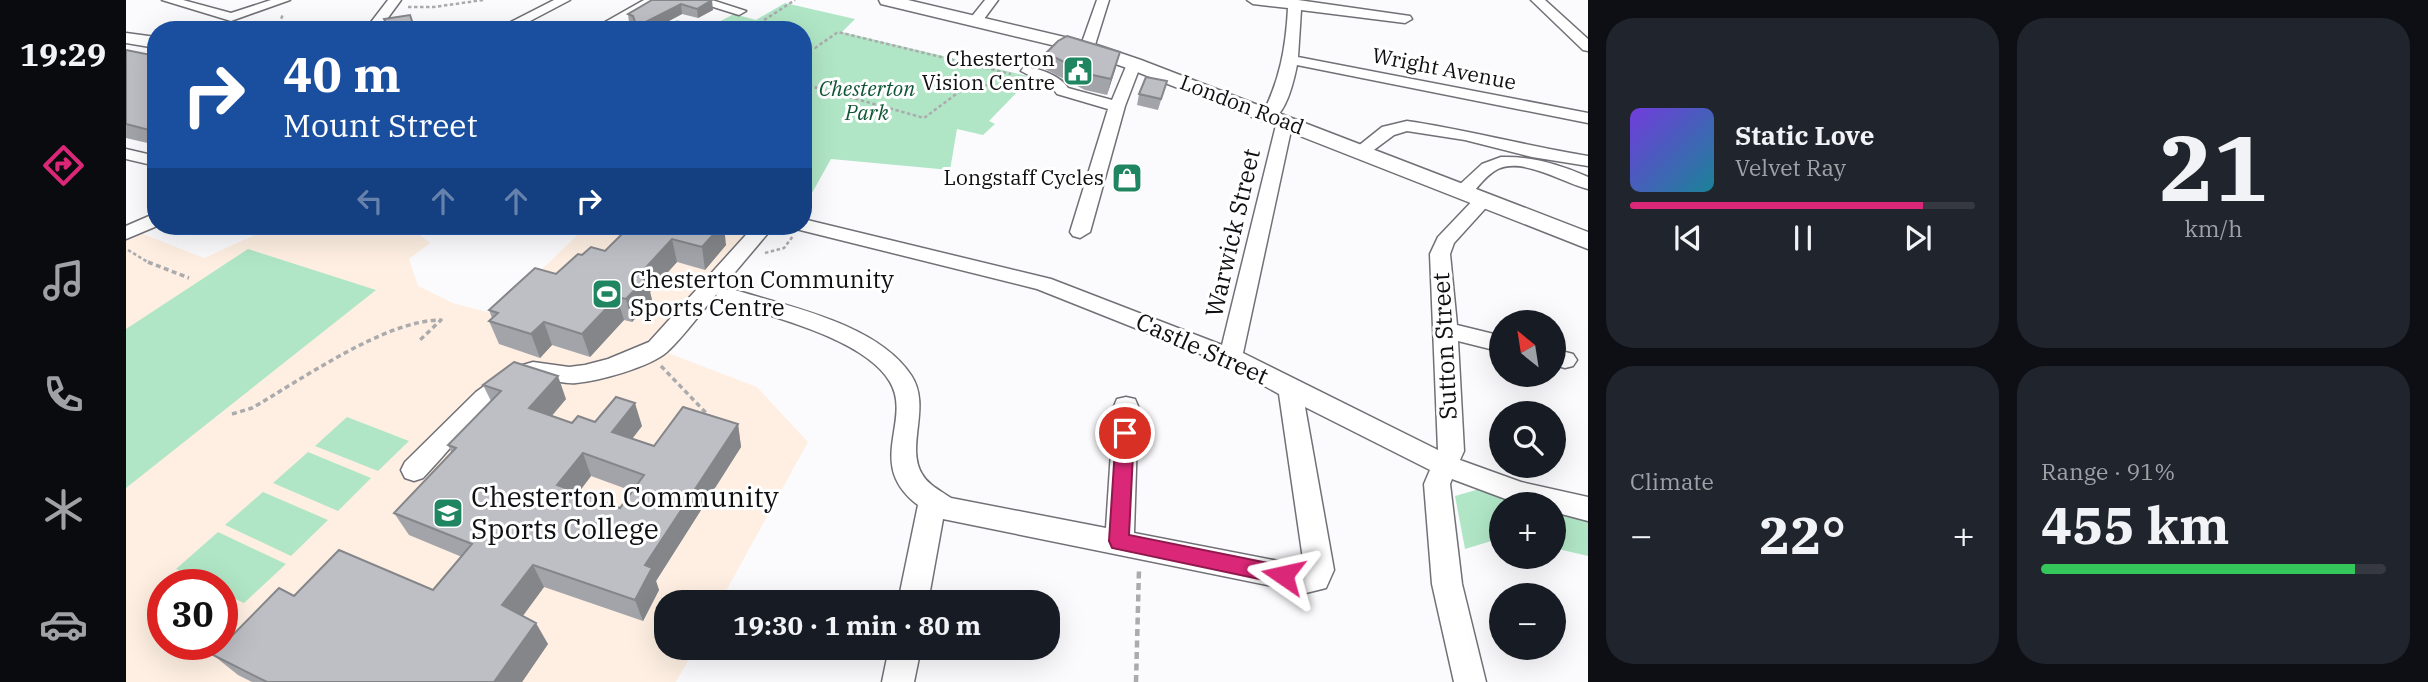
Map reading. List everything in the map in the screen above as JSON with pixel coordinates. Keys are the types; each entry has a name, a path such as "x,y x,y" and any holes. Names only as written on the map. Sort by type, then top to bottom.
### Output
{"main road":[{"path":"617,21 657,0"},
{"name":"London Road","path":"887,0 1087,48 1278,118 1588,241"},
{"path":"126,38 147,42"}],"street":[{"path":"168,0 231,17 283,0"},
{"path":"521,21 564,0"},
{"path":"697,0 739,11"},
{"path":"976,20 992,0"},
{"path":"1087,48 1103,0"},
{"path":"1254,0 1405,19"},
{"path":"1536,0 1588,47"},
{"name":"Warwick Street","path":"1231,357 1292,60 1294,3"},
{"path":"379,21 392,4"},
{"name":"Wright Avenue","path":"1292,60 1588,118"},
{"path":"1080,232 1117,106 1133,64"},
{"path":"1022,73 1058,85 1062,91 1117,106"},
{"path":"1361,151 1388,131 1407,127 1588,161"},
{"path":"126,154 147,159"},
{"path":"1464,192 1488,167 1501,162 1552,170 1588,184"},
{"name":"Sutton Street","path":"1470,682 1447,584 1437,484 1451,451 1440,254 1445,242 1484,200"},
{"path":"126,233 147,223"},
{"name":"Castle Street","path":"812,227 1044,284 1231,357 1444,466 1520,492 1588,509"},
{"path":"414,470 498,387 514,375 527,371 576,375 637,358 657,348 756,235"},
{"path":"727,295 856,339 879,355 902,380 908,409 905,462 913,483 944,508 1306,580 1316,579 1319,570 1290,389"},
{"path":"1446,330 1489,341"},
{"path":"1126,406 1129,544"},
{"path":"915,590 933,500"},
{"path":"898,682 903,660"}],"path":[{"path":"392,4 434,7 483,0"},
{"path":"763,21 795,0"},
{"path":"812,47 815,48 838,32 1022,73"},
{"path":"812,87 924,118 967,86 1026,84 1062,91"},
{"path":"759,255 783,248 794,235"},
{"path":"126,248 153,265 189,278"},
{"path":"232,414 252,408 390,331 415,322 436,318 441,320 420,340"},
{"path":"650,352 715,422"},
{"path":"1129,544 1136,682"}],"shaded area":[{"name":"Chesterton Community Sports College","path":"143,234 204,258 255,235 420,235 430,243 409,259 418,286 453,303 495,314 578,235 764,235 704,311 665,352 757,387 808,442 727,590 654,590 654,660 688,660 676,682 126,682 126,241"}],"green space":[{"name":"Chesterton Park","path":"785,3 855,19 842,32 1032,77 989,121 995,124 983,135 957,129 950,170 831,159 812,193 812,21 720,21 734,14 756,20"},
{"path":"248,249 376,290 126,488 126,329"},
{"path":"347,417 409,441 378,471 315,446"},
{"path":"308,452 371,478 338,511 273,483"},
{"path":"1483,488 1498,492 1489,492 1489,542 1465,549 1455,496"},
{"path":"263,492 328,520 291,556 225,525"},
{"path":"1566,511 1588,517 1588,556 1566,551"},
{"path":"218,532 286,564 244,603 238,600 238,569 176,569"}],"building":[{"path":"652,0 712,0 697,9 681,4 648,21 635,21 633,16 628,14"},
{"path":"410,15 412,21 385,21 384,19"},
{"path":"1067,36 1120,52 1111,79 1088,74 1046,53"},
{"path":"126,50 147,54 147,129 126,124"},
{"path":"1146,77 1167,81 1161,99 1139,94"},
{"path":"621,235 713,235 702,247 672,239 639,275 647,277 626,299 617,297 582,334 544,322 531,334 489,321 498,313 489,310 535,268 556,274 578,254 582,255 591,247 605,251"},
{"path":"514,362 558,376 529,408 572,423 578,416 595,422 616,397 635,403 612,432 654,446 683,407 738,424 645,565 652,568 635,600 533,565 502,605 536,623 494,682 267,682 223,660 238,660 238,630 279,588 294,596 339,550 433,590 472,544 394,513 456,448 448,445 501,391 483,385","holes":["583,453 644,475 620,508 557,485"]}],"place":[{"name":"Chesterton Vision Centre","path":"1078,71"},
{"name":"Longstaff Cycles","path":"1127,178"},
{"name":"Chesterton Community Sports Centre","path":"607,294"},
{"name":"Chesterton Community Sports College","path":"448,513"}],"route":[{"path":"1125,433 1119,541 1283,575"}]}
